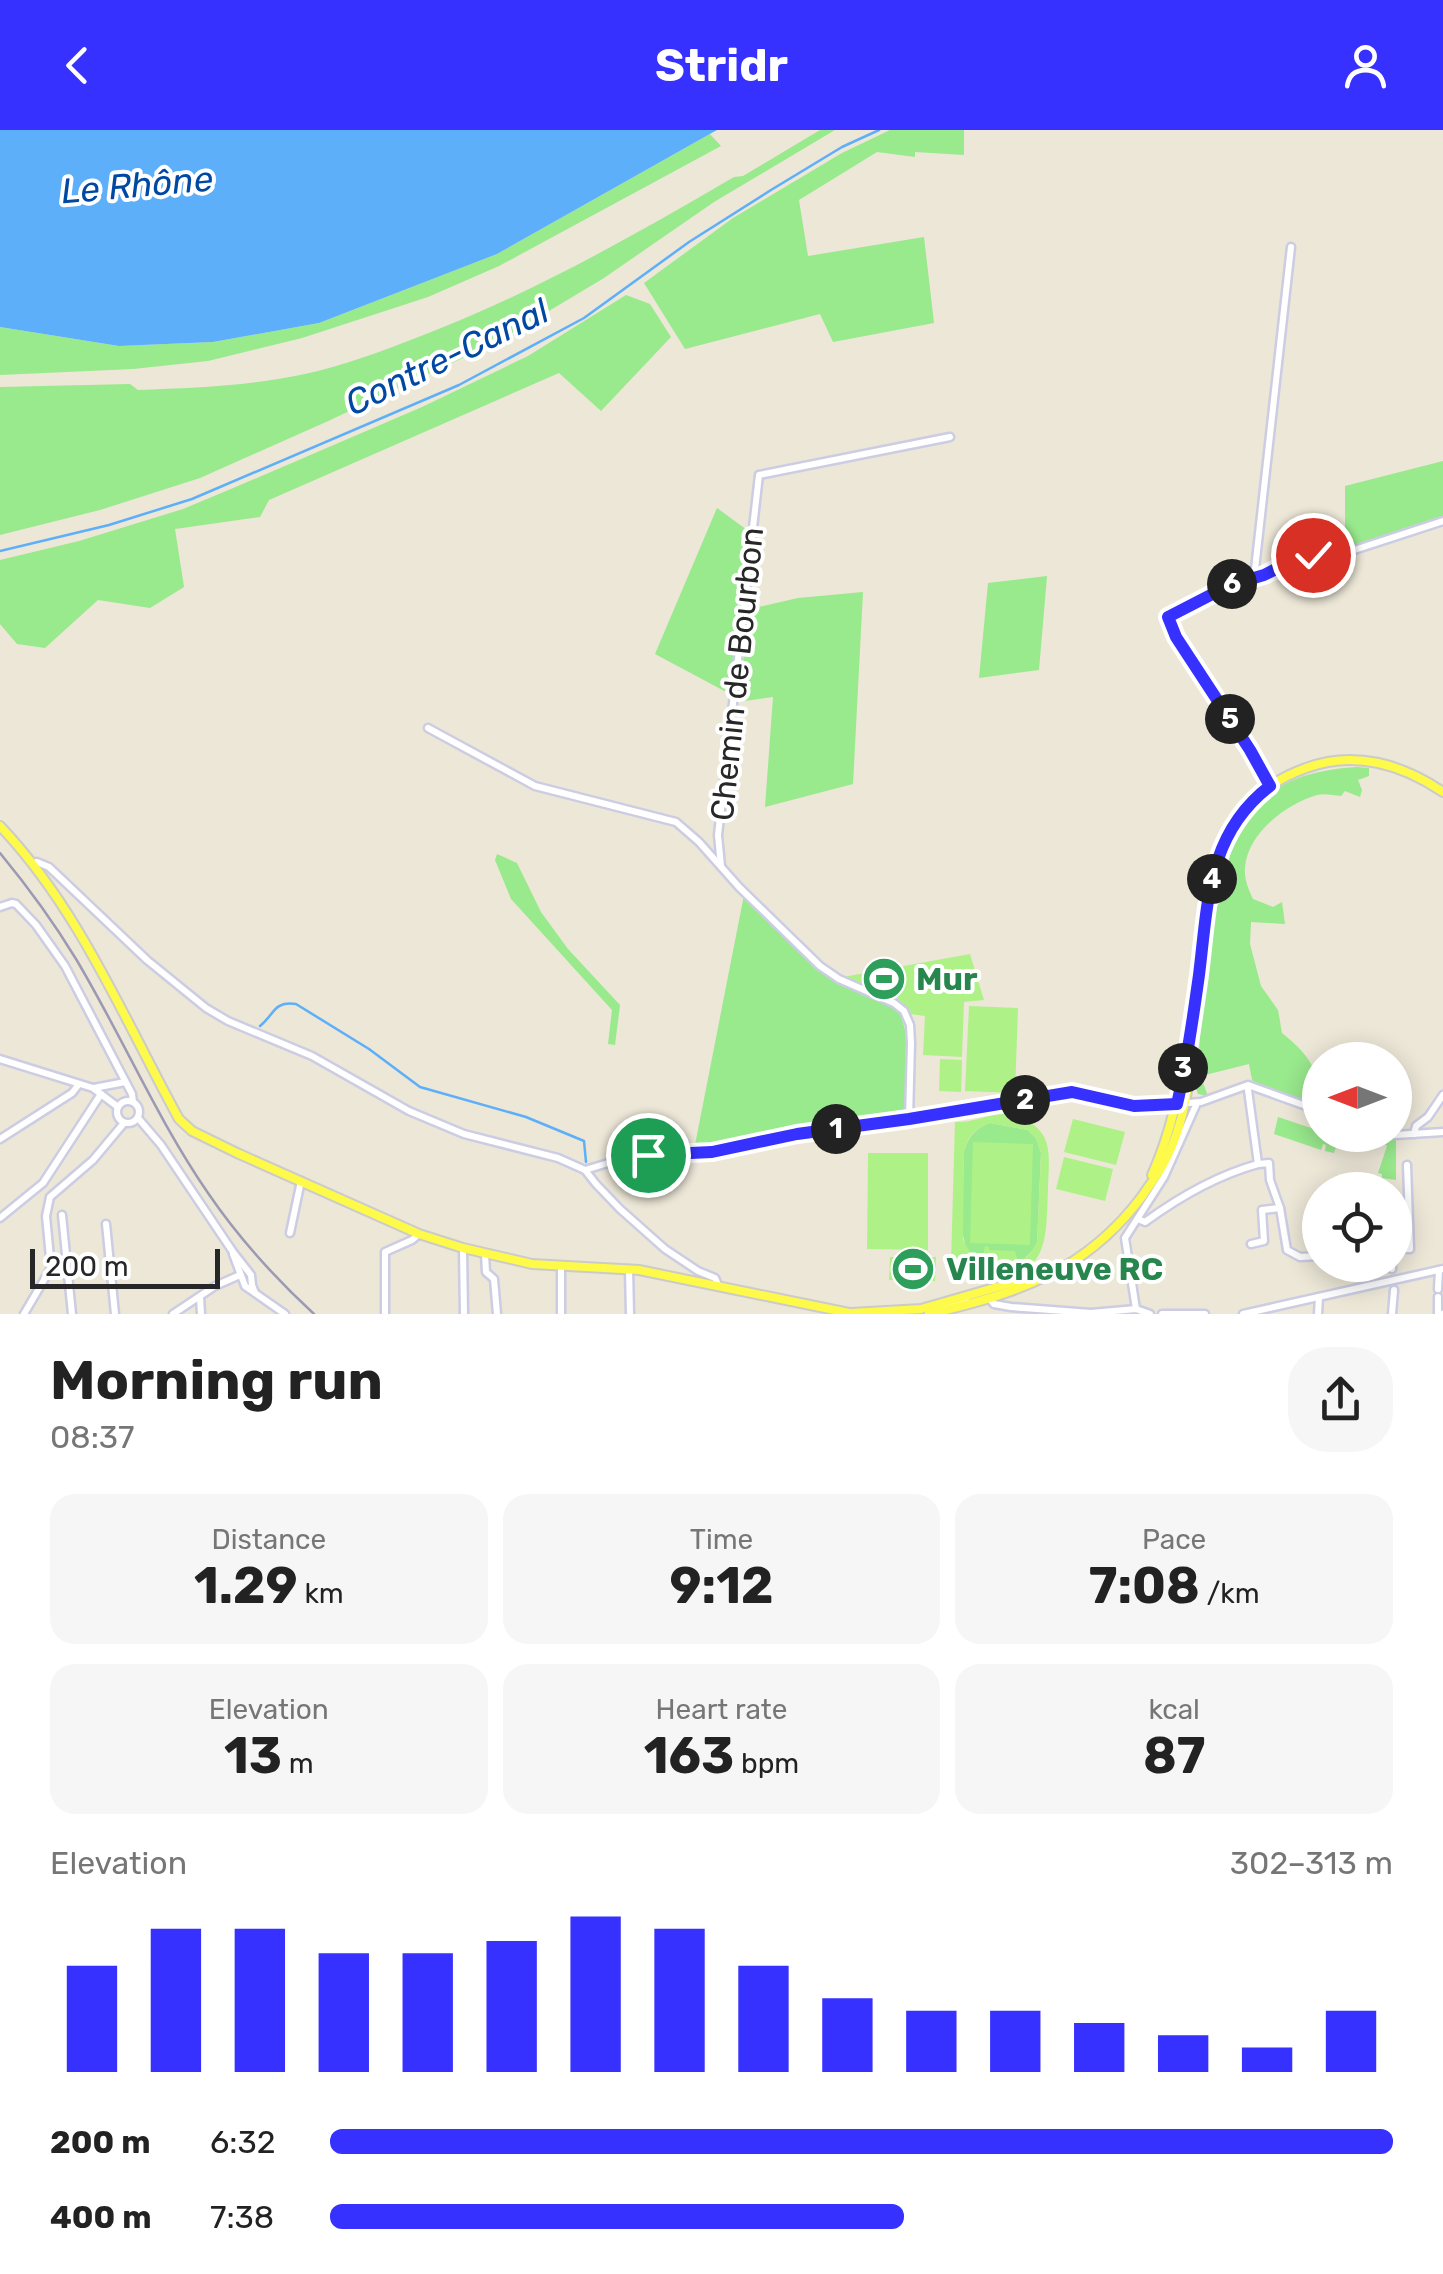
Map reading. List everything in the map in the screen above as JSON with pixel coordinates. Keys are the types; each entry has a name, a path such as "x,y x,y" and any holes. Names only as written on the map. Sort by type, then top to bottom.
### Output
{"main road":[{"path":"0,826 40,874 95,961 178,1118 192,1131 419,1234 463,1248 532,1264 629,1268 852,1314 943,1309 1039,1281 1079,1258 1112,1231 1144,1192 1165,1163 1192,1054 1210,886 1218,855 1237,818 1258,795 1297,771 1325,762 1359,760 1396,767 1443,792"},
{"path":"928,1314 1050,1272 1079,1258"}],"street":[{"path":"1254,578 1291,247"},
{"name":"Chemin de Bourbon","path":"722,868 718,836 759,474 950,437"},
{"path":"1270,786 1176,637 1168,617 1208,594 1302,556 1342,554 1443,521"},
{"path":"428,728 536,786 676,822 820,966 904,1011 911,1043 909,1119"},
{"path":"32,863 49,867 147,960 206,1008 312,1056 409,1111 464,1134 558,1158 586,1170 620,1209 665,1248 715,1278 718,1285"},
{"path":"0,907 16,904 59,957 139,1109 138,1118 124,1123 118,1116 118,1107 123,1102 133,1102"},
{"path":"0,1059 93,1088 118,1107"},
{"path":"93,1088 125,1082"},
{"path":"0,1139 80,1084"},
{"path":"586,1170 628,1157 731,1149 797,1134 1072,1092 1134,1106 1197,1103 1248,1085 1302,1104"},
{"path":"1248,1090 1258,1164"},
{"path":"0,1218 43,1184 101,1094"},
{"path":"1443,1095 1428,1117 1416,1126 1414,1134 1443,1132"},
{"path":"1136,1309 1125,1238 1164,1176 1197,1103"},
{"path":"138,1118 252,1276 255,1293"},
{"path":"24,1314 51,1268 46,1216 50,1197 93,1160 124,1123"},
{"path":"1138,1219 1144,1222 1218,1179 1269,1163 1286,1250 1302,1257"},
{"path":"1408,1165 1408,1172"},
{"path":"290,1233 301,1182"},
{"path":"1252,1244 1264,1241 1262,1210 1280,1208"},
{"path":"62,1216 72,1314"},
{"path":"106,1224 115,1314"},
{"path":"385,1314 386,1252 419,1234"},
{"path":"463,1248 464,1314"},
{"path":"233,1252 245,1286 285,1314"},
{"path":"485,1254 486,1272 494,1279 497,1314"},
{"path":"561,1266 562,1314"},
{"path":"629,1268 630,1314"},
{"path":"1412,1275 1441,1270 1438,1313 1443,1314"},
{"path":"172,1314 240,1275"},
{"path":"1243,1314 1377,1282"},
{"path":"1392,1314 1393,1282"},
{"path":"200,1297 201,1314"},
{"path":"1318,1314 1319,1297"},
{"path":"989,1298 1004,1306 1091,1314 1136,1309 1150,1314"},
{"path":"1162,1314 1205,1314"}],"green space":[{"path":"820,130 835,130 714,202 604,278 499,341 200,478 100,510 0,535 0,387 130,384 138,390 222,386 284,378 349,362 462,320 542,283 734,177 743,176"},
{"path":"890,130 964,130 964,155 915,152 915,157 877,152 799,200 808,256 924,237 934,323 833,342 820,314 685,349 644,283 733,218 842,153"},
{"path":"710,134 721,146 499,266 428,297 302,338 208,361 0,375 0,327 119,346 213,342 319,323 497,254"},
{"path":"626,295 650,304 671,337 601,411 559,373 269,500 260,517 175,529 184,587 150,608 98,600 45,648 17,644 0,624 0,560 183,509 238,486 422,407 528,356"},
{"path":"1443,461 1443,518 1345,552 1345,486"},
{"path":"717,508 747,530 730,694 655,654"},
{"path":"1047,576 1039,670 979,678 988,583"},
{"path":"863,592 853,784 765,807 773,697 738,702 750,609 798,598"},
{"path":"1369,768 1369,776 1358,780 1360,797 1345,791 1341,796 1317,795 1293,805 1261,832 1245,867 1253,899 1273,907 1282,902 1285,924 1251,922 1250,944 1261,986 1278,1010 1282,1033 1302,1052 1302,1102 1258,1088 1249,1064 1205,1075 1202,1080 1208,1096 1198,1094 1205,978 1216,909 1227,886 1230,852 1242,827 1266,797 1297,779 1335,769"},
{"path":"497,854 517,863 541,912 568,949 620,1005 615,1045 608,1044 612,1010 511,899 495,860"},
{"path":"744,895 829,977 884,999 900,1013 906,1033 905,1106 900,1115 694,1150"},
{"path":"970,954 984,1000 964,1002 962,1057 923,1055 925,1016 910,1014 897,998 843,977"},
{"path":"969,1006 1018,1008 1015,1093 965,1091"},
{"path":"940,1059 962,1060 961,1092 939,1091"},
{"path":"1002,1114 1035,1126 1046,1141 1046,1223 1040,1252 1033,1263 1007,1273 986,1272 983,1278 981,1270 969,1263 951,1262 955,1122","holes":["990,1123 1028,1130 1036,1138 1041,1153 1037,1242 1028,1256 1018,1262 1015,1251 989,1250 985,1246 982,1262 963,1240 964,1151 973,1133"]},
{"path":"1278,1117 1302,1125 1302,1144 1274,1134"},
{"path":"1073,1119 1125,1132 1116,1165 1064,1152"},
{"path":"990,1123 1028,1130 1036,1138 1041,1153 1037,1242 1017,1263 983,1262 966,1248 962,1231 964,1151 973,1134"},
{"path":"973,1142 1033,1144 1030,1245 970,1243"},
{"path":"1385,1152 1396,1152 1396,1172 1378,1172"},
{"path":"868,1153 928,1153 928,1250 867,1249"},
{"path":"1064,1157 1113,1169 1105,1201 1056,1189"},
{"name":"Villeneuve RC","path":"890,1257 936,1257 935,1281 889,1280"}],"water":[{"name":"Le Rhône","path":"0,130 717,130 497,254 319,323 213,342 119,346 0,327"}],"waterway":[{"name":"Contre-Canal","path":"0,551 109,525 192,499 459,385 584,318 689,242 842,147 879,130"},
{"path":"260,1026 278,1006 296,1004 369,1049 420,1087 526,1117 584,1141 586,1162"}],"railway":[{"path":"0,853 76,959 172,1136 208,1193 258,1256 314,1314"}],"place":[{"name":"Mur","path":"884,979"},
{"name":"Villeneuve RC","path":"913,1269"}],"route":[{"path":"648,1155 712,1152 797,1134 1072,1092 1134,1106 1177,1104 1213,871 1237,818 1270,786 1176,637 1168,617 1208,594 1313,555"}]}
